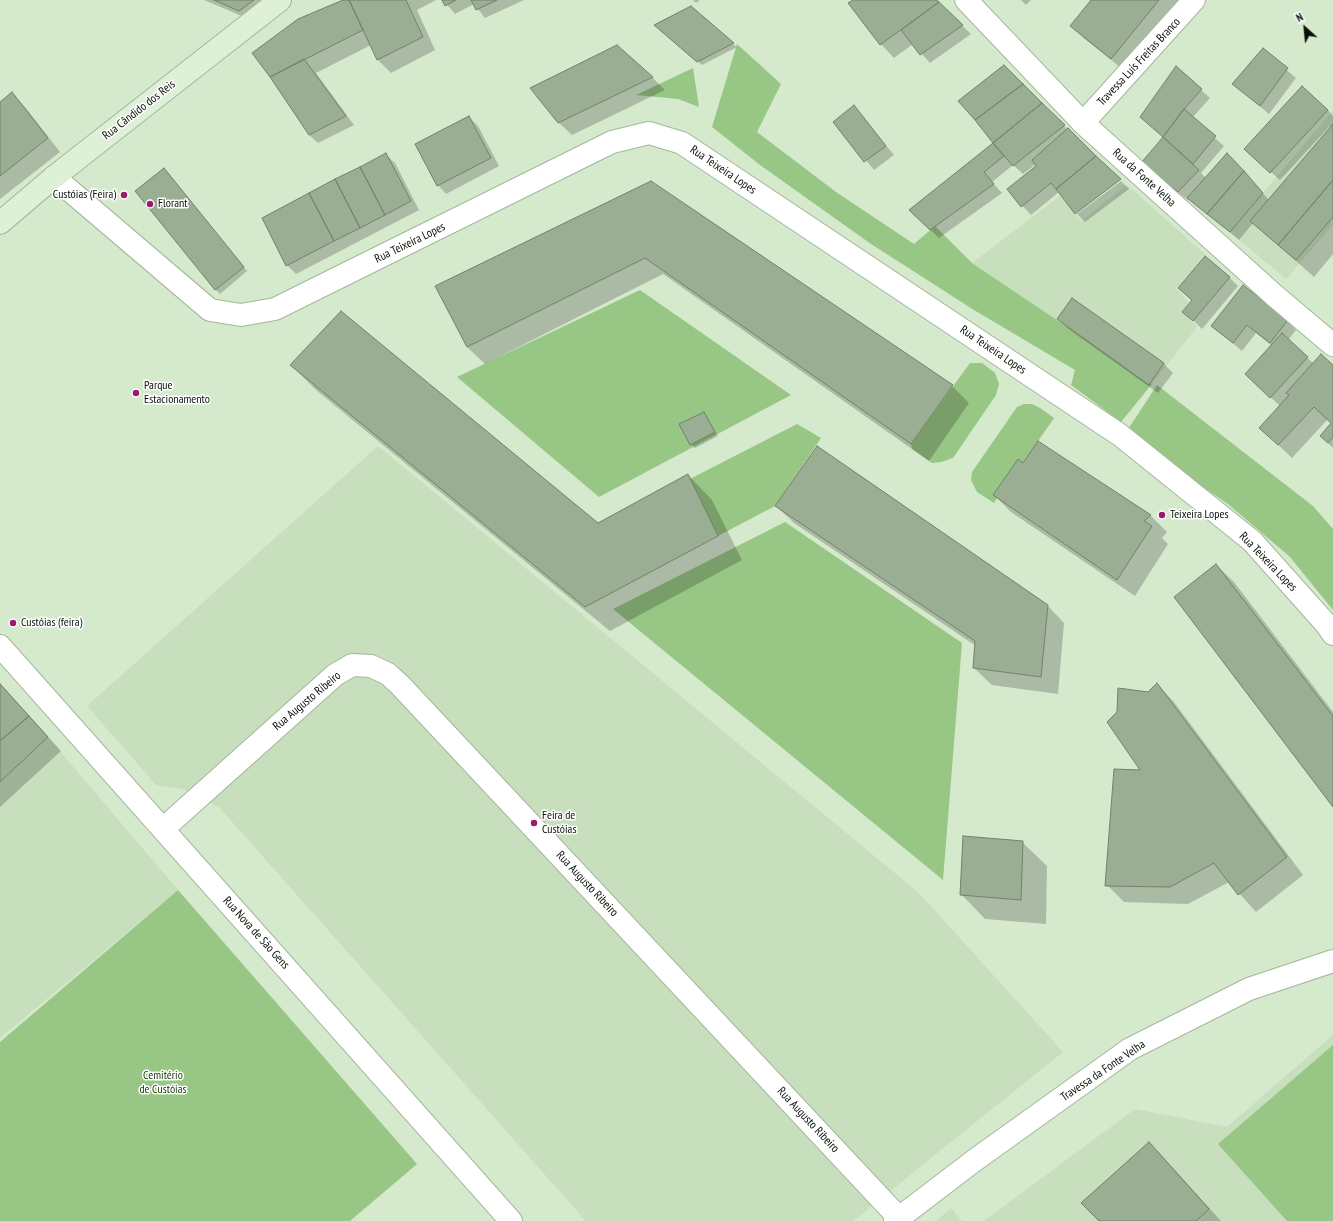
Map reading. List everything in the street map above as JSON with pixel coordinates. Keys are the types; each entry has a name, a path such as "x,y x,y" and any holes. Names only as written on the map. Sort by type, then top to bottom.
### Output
{"main road":[{"name":"Rua Cândido dos Reis","path":"0,223 54,177 280,0"}],"street":[{"name":"Rua da Fonte Velha","path":"966,0 1083,123 1274,295 1333,345"},
{"name":"Travessa Luís Freitas Branco","path":"1083,123 1194,0"},
{"name":"Rua Teixeira Lopes","path":"54,177 210,310 241,315 275,309 612,142 649,133 682,143 1120,435 1252,541 1326,624 1333,634"},
{"name":"Rua Nova de São Gens","path":"0,646 511,1221"},
{"name":"Rua Augusto Ribeiro","path":"163,829 335,675 352,665 371,666 388,674 400,685 897,1219"},
{"name":"Travessa da Fonte Velha","path":"897,1219 975,1160 1130,1049 1248,989 1333,961"}],"shaded area":[{"path":"1333,110 1333,225 1286,279 1230,232"},
{"path":"1127,185 1205,254 1176,289 1189,302 1182,311 1197,327 1152,384 972,263 1060,196 1081,221"},
{"name":"Feira de Custóias","path":"378,446 919,893 1063,1052 853,1221 586,1221 219,807 182,789 156,785 87,706"},
{"path":"48,737 178,890 0,1038 0,783"},
{"path":"1333,1035 1333,1221 984,1221 1135,1109 1227,1127"},
{"path":"951,1208 962,1221 936,1221"}],"green space":[{"path":"737,44 781,84 757,132 836,192 914,244 935,226 972,263 1152,384 1121,422 1071,385 1075,370 974,310 871,244 760,165 712,127"},
{"path":"693,68 699,107 678,99 636,95"},
{"path":"640,290 791,395 599,497 457,377"},
{"path":"970,363 982,363 995,373 999,384 996,395 953,458 932,463 912,449 911,444"},
{"path":"1157,385 1313,506 1333,529 1333,610 1290,557 1228,504 1125,434"},
{"path":"1024,404 1032,404 1054,418 1023,463 1018,459 993,495 997,498 994,503 977,492 971,480 972,472 1017,407"},
{"path":"797,424 821,438 775,506 718,536 690,479"},
{"path":"785,522 962,643 943,880 613,609"},
{"name":"Cemitério de Custóias","path":"178,890 417,1164 350,1221 0,1221 0,1042"},
{"path":"1333,1045 1333,1221 1287,1221 1218,1144"}],"building":[{"path":"214,0 254,0 239,11"},
{"path":"343,0 349,0 363,30 270,77 252,53 298,19"},
{"path":"349,0 406,0 423,37 377,60"},
{"path":"442,0 456,0 445,6"},
{"path":"471,0 497,0 476,10"},
{"path":"853,0 937,0 939,2 880,45 848,3"},
{"path":"1091,0 1159,0 1111,59 1070,26"},
{"path":"939,2 963,25 920,55 901,30"},
{"path":"691,6 734,43 697,62 654,25"},
{"path":"617,45 653,77 558,123 530,88"},
{"path":"1263,48 1288,68 1260,106 1232,84"},
{"path":"304,59 346,116 309,135 270,77"},
{"path":"1004,65 1023,84 975,120 958,101"},
{"path":"1176,66 1202,89 1184,109 1163,137 1140,117"},
{"path":"1023,84 1042,103 993,143 975,120"},
{"path":"1302,86 1328,110 1270,173 1244,149"},
{"path":"12,92 48,138 0,176 0,102"},
{"path":"1042,103 1065,125 1013,166 993,143"},
{"path":"854,105 886,146 864,162 833,122"},
{"path":"1184,109 1216,136 1193,164 1163,137"},
{"path":"469,116 491,158 437,186 415,144"},
{"path":"1333,124 1333,180 1278,245 1250,221"},
{"path":"1068,128 1096,156 1056,189 1051,183 1021,207 1007,189 1036,166 1032,160"},
{"path":"1163,137 1199,170 1178,192 1141,163"},
{"path":"993,143 1004,156 984,172 994,184 930,230 909,210"},
{"path":"386,153 411,201 385,215 360,167"},
{"path":"1227,153 1244,171 1207,214 1187,198"},
{"path":"1096,156 1121,179 1075,214 1056,189"},
{"path":"360,167 385,215 360,228 335,179"},
{"path":"164,168 244,267 215,290 135,191"},
{"path":"1244,171 1263,193 1230,232 1207,214"},
{"path":"335,179 360,228 334,241 309,193"},
{"path":"1333,180 1333,217 1296,260 1278,245"},
{"path":"651,181 953,385 911,444 645,258 467,347 435,286"},
{"path":"309,193 334,241 286,266 262,218"},
{"path":"1205,256 1230,277 1193,321 1182,312 1192,300 1178,288"},
{"path":"1243,285 1288,320 1270,343 1247,325 1233,343 1211,326"},
{"path":"1072,298 1164,363 1149,385 1057,319"},
{"path":"341,311 598,523 688,474 718,536 585,607 290,365"},
{"path":"1282,333 1308,357 1270,398 1245,374"},
{"path":"1321,354 1333,365 1333,437 1328,443 1320,436 1331,423 1314,407 1278,445 1259,428 1289,395 1286,393"},
{"path":"704,412 715,432 690,445 679,424"},
{"path":"1038,441 1151,515 1144,521 1152,526 1117,580 993,495 1018,459 1023,463"},
{"path":"817,446 1048,605 1041,677 973,668 975,641 775,506"},
{"path":"1216,564 1333,716 1333,807 1174,597"},
{"path":"1157,683 1287,857 1238,895 1214,863 1170,887 1105,886 1114,769 1140,770 1107,722 1117,712 1118,688 1148,692"},
{"path":"0,684 29,716 0,741"},
{"path":"29,716 48,737 0,782 0,741"},
{"path":"963,836 1023,841 1021,900 960,895"},
{"path":"1149,1142 1209,1209 1196,1221 1099,1221 1081,1203"}],"place":[{"name":"Custóias (Feira)","path":"124,195"},
{"name":"Florant","path":"150,204"},
{"name":"Parque Estacionamento","path":"136,393"},
{"name":"Teixeira Lopes","path":"1162,515"},
{"name":"Custóias (feira)","path":"13,623"},
{"name":"Feira de Custóias","path":"534,823"}]}
